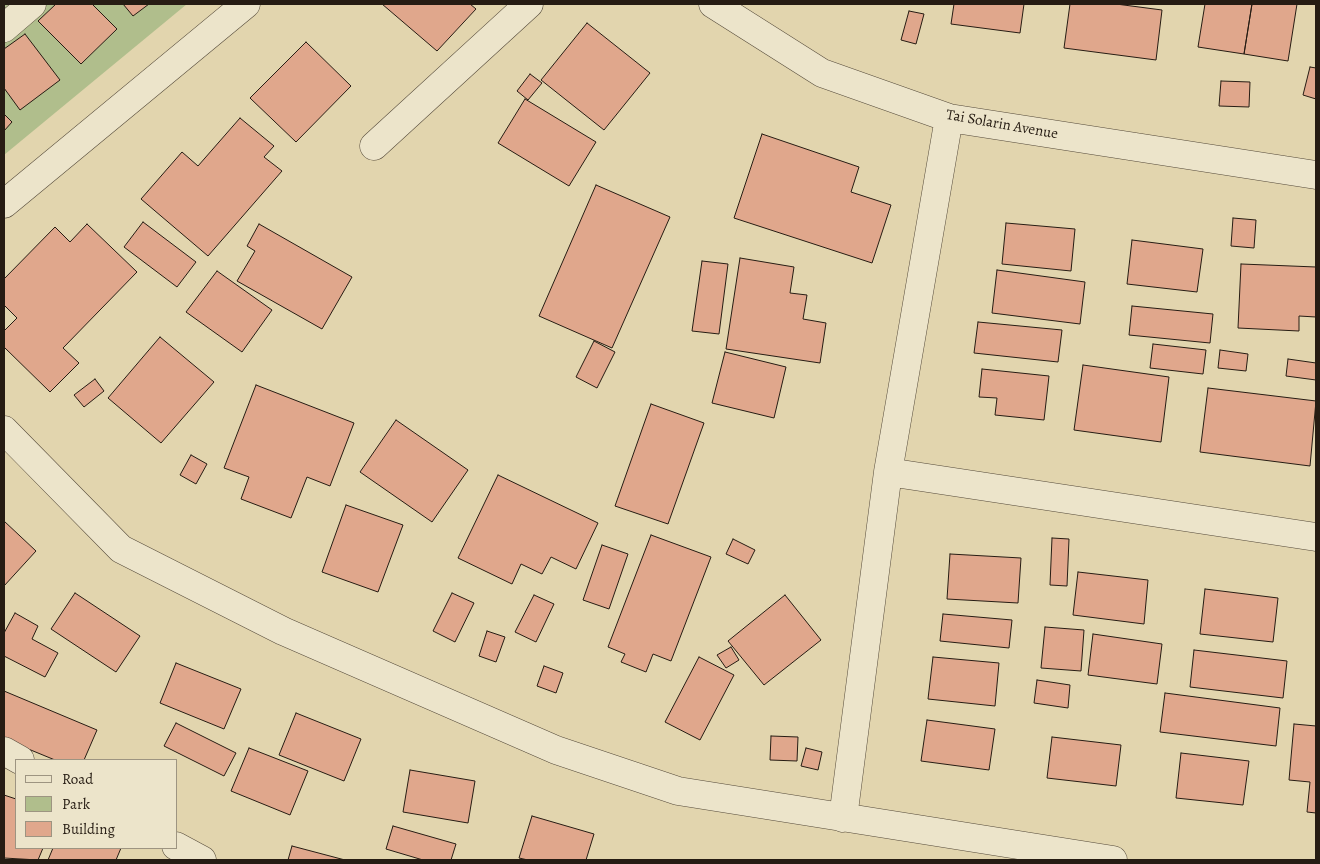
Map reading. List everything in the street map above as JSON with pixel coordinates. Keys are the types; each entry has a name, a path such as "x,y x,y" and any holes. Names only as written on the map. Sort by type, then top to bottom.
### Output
{"street":[{"path":"4,28 32,4"},
{"path":"4,204 246,4"},
{"path":"374,146 529,4"},
{"name":"Tai Solarin Avenue","path":"713,4 822,73 949,118 1316,175"},
{"path":"843,818 888,472 949,118"},
{"path":"4,430 121,548 283,631 556,750 678,791 1113,860"},
{"path":"888,472 1316,537"},
{"path":"4,751 18,759"},
{"path":"178,847 202,860"}],"green space":[{"path":"4,4 187,4 4,155"}],"building":[{"path":"56,4 92,4 117,29 81,64 38,21"},
{"path":"123,4 149,4 133,16"},
{"path":"382,4 470,4 476,9 437,51"},
{"path":"954,4 1024,4 1020,33 951,24"},
{"path":"1070,4 1116,4 1162,10 1156,60 1064,48"},
{"path":"1205,4 1252,4 1244,54 1198,47"},
{"path":"1252,4 1297,4 1288,61 1244,54"},
{"path":"909,11 924,14 916,44 901,40"},
{"path":"587,23 650,73 604,130 541,80"},
{"path":"25,34 60,80 20,110 4,88 4,49"},
{"path":"306,42 351,86 296,142 250,98"},
{"path":"1310,67 1316,68 1316,99 1303,95"},
{"path":"530,74 542,83 528,100 517,91"},
{"path":"1221,81 1250,82 1249,107 1219,106"},
{"path":"525,99 596,142 569,186 498,143"},
{"path":"4,114 12,122 4,131"},
{"path":"240,118 274,146 264,157 282,171 208,256 141,199 182,152 198,166"},
{"path":"762,134 859,167 851,192 891,205 872,263 734,218"},
{"path":"596,185 670,217 612,348 539,316"},
{"path":"1233,218 1256,220 1254,248 1231,246"},
{"path":"143,222 196,262 177,287 124,247"},
{"path":"1006,223 1075,229 1071,271 1002,264"},
{"path":"87,224 137,272 63,348 79,363 50,392 4,347 4,331 17,318 4,305 4,279 55,227 70,242"},
{"path":"259,224 352,277 322,329 237,281 255,251 247,246"},
{"path":"1132,240 1203,249 1197,292 1127,284"},
{"path":"740,258 794,267 790,293 807,295 803,319 826,323 820,363 726,349"},
{"path":"702,261 728,264 719,334 692,331"},
{"path":"1241,264 1316,267 1316,317 1299,316 1299,331 1238,328"},
{"path":"997,270 1085,282 1080,324 992,313"},
{"path":"217,271 272,310 242,352 186,312"},
{"path":"1132,306 1213,314 1210,343 1129,335"},
{"path":"978,322 1062,330 1058,362 974,353"},
{"path":"160,337 214,382 161,443 108,398"},
{"path":"594,341 615,352 597,388 576,377"},
{"path":"1153,344 1206,350 1203,374 1150,368"},
{"path":"1220,350 1248,354 1246,371 1218,368"},
{"path":"725,352 786,367 774,418 712,403"},
{"path":"1288,359 1316,363 1316,380 1286,376"},
{"path":"1083,365 1169,377 1161,442 1074,430"},
{"path":"982,369 1049,376 1044,420 995,415 997,398 979,397"},
{"path":"95,379 104,391 84,407 74,395"},
{"path":"256,385 354,423 330,486 307,477 291,518 241,499 249,477 224,468"},
{"path":"1208,388 1316,401 1310,466 1200,452"},
{"path":"651,404 704,423 668,524 615,506"},
{"path":"396,420 468,470 432,522 360,472"},
{"path":"191,455 207,464 196,484 180,475"},
{"path":"498,475 598,523 576,569 551,557 542,574 521,564 512,584 458,558"},
{"path":"346,505 403,525 378,592 322,572"},
{"path":"4,521 36,551 4,586"},
{"path":"651,535 711,557 671,661 653,654 646,672 621,662 625,654 608,647"},
{"path":"1052,538 1069,539 1067,586 1050,585"},
{"path":"733,539 755,550 748,564 726,554"},
{"path":"602,545 628,554 609,609 583,600"},
{"path":"950,554 1021,558 1018,603 947,599"},
{"path":"1078,572 1148,580 1144,624 1073,615"},
{"path":"1205,589 1278,598 1273,642 1200,634"},
{"path":"75,593 140,636 116,672 51,629"},
{"path":"452,593 474,603 455,642 433,631"},
{"path":"534,595 554,604 536,642 515,632"},
{"path":"785,595 821,640 764,685 728,641"},
{"path":"15,613 38,626 32,639 58,653 45,677 4,656 4,633"},
{"path":"943,614 1012,620 1009,648 940,641"},
{"path":"1045,627 1084,630 1081,671 1041,668"},
{"path":"487,631 505,637 496,662 479,656"},
{"path":"1093,634 1162,644 1157,684 1088,675"},
{"path":"731,647 739,660 726,668 717,655"},
{"path":"1194,650 1287,661 1283,698 1190,687"},
{"path":"699,657 734,675 700,740 665,722"},
{"path":"933,657 999,663 995,706 928,699"},
{"path":"176,663 241,689 224,729 160,703"},
{"path":"544,666 563,673 556,693 537,686"},
{"path":"1037,680 1070,685 1068,708 1034,703"},
{"path":"4,691 97,730 84,759 53,759 4,739"},
{"path":"1165,693 1280,708 1276,746 1160,732"},
{"path":"296,713 361,739 344,781 279,755"},
{"path":"927,720 995,729 989,770 921,761"},
{"path":"176,723 236,753 224,776 164,746"},
{"path":"1294,724 1316,726 1316,813 1307,812 1310,782 1289,780"},
{"path":"771,736 798,737 797,761 770,760"},
{"path":"1052,737 1121,745 1116,786 1047,778"},
{"path":"249,748 308,771 290,815 231,791"},
{"path":"806,748 822,752 818,770 801,766"},
{"path":"1181,753 1249,761 1243,805 1176,798"},
{"path":"410,770 475,781 468,823 403,812"},
{"path":"4,795 15,799 15,849 43,849 38,860 4,858"},
{"path":"532,816 594,834 586,860 528,860 519,858"},
{"path":"393,826 456,844 451,860 423,860 386,849"},
{"path":"292,846 345,860 288,860"},
{"path":"53,849 121,849 116,860 48,860"}]}
